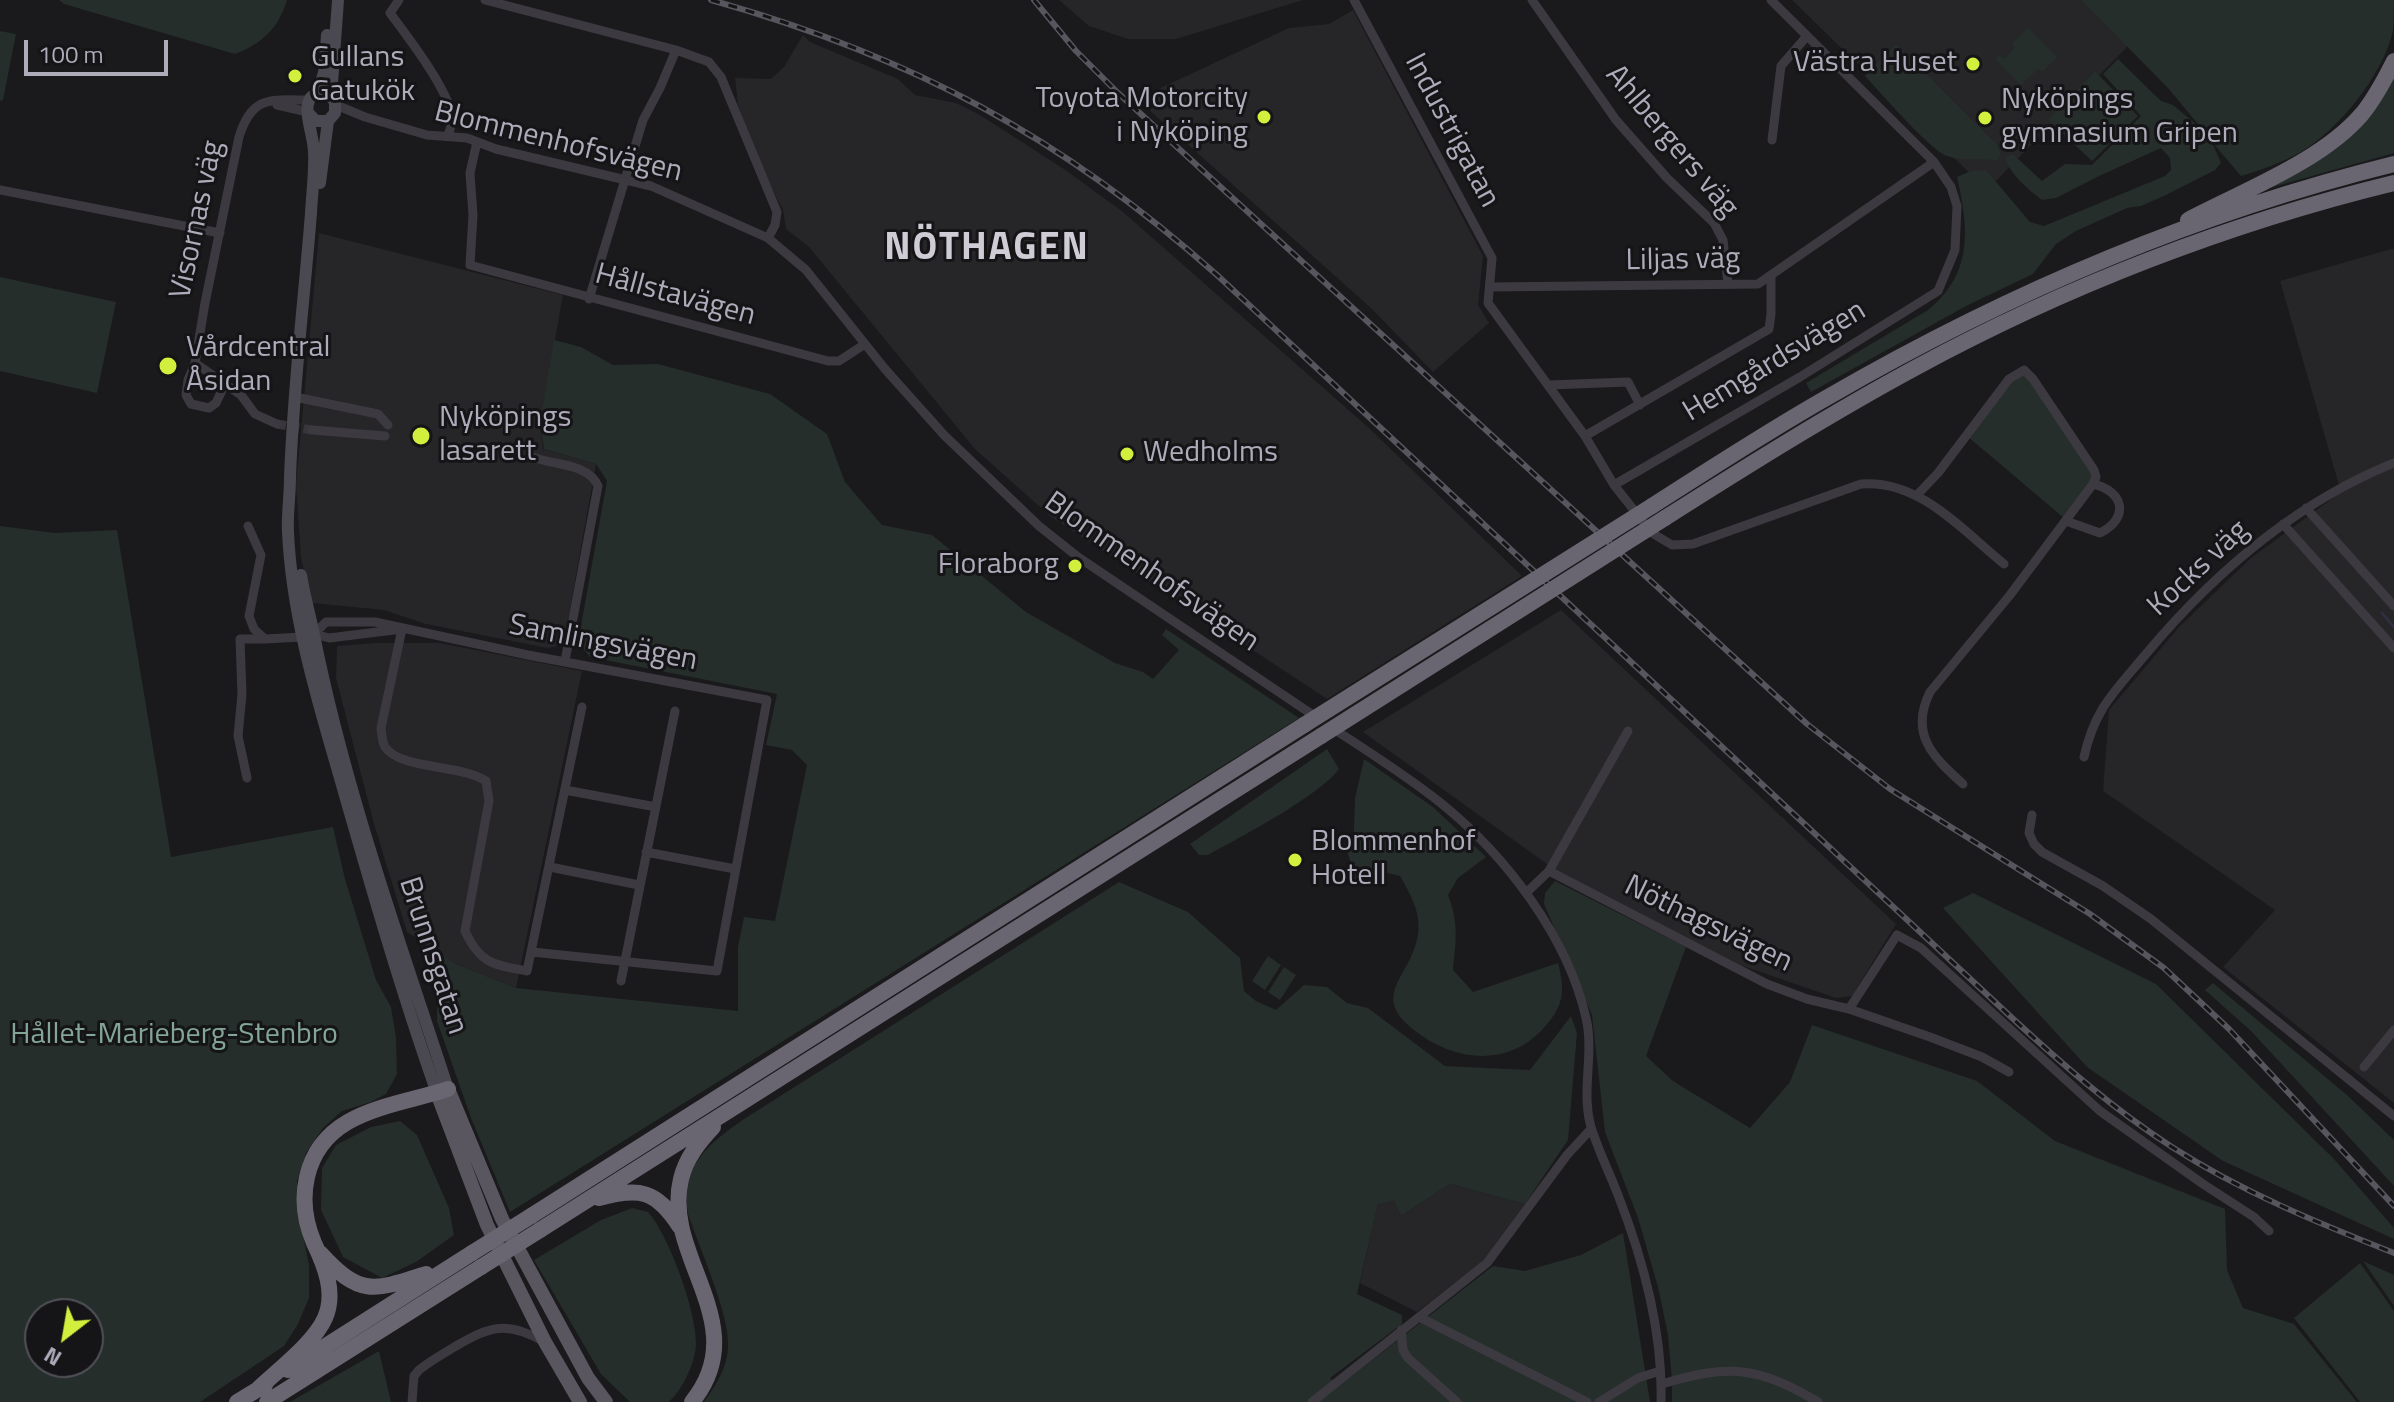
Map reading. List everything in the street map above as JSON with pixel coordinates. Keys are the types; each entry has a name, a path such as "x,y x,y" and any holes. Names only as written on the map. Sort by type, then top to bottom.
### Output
{"highway":[{"path":"2130,251 2317,153 2362,114 2383,84 2394,61"},
{"path":"237,1402 262,1396 1304,725 1866,375 1978,317 2130,251 2255,205 2394,164"},
{"path":"582,1203 1753,462 1914,368 2039,307 2163,256 2247,226 2394,183"},
{"path":"262,1396 325,1318 331,1292 306,1219 304,1192 309,1169 319,1148 342,1124 363,1112 442,1091"},
{"path":"692,1402 702,1389 712,1365 714,1331 683,1232 679,1191 686,1165 699,1143 727,1110"},
{"path":"535,1223 582,1203 616,1193 644,1193 663,1204 683,1232"},
{"path":"317,1250 344,1276 373,1289 476,1260"},
{"path":"262,1396 451,1267"}],"main road":[{"name":"Brunnsgatan","path":"331,0 324,73 311,105 315,156 295,397 288,532 319,703 406,1004 442,1091 502,1219 588,1378 606,1402"},
{"name":"Brunnsgatan","path":"306,282 332,110 338,0"},
{"path":"311,105 316,121 332,110"},
{"path":"311,105 332,110"},
{"name":"Brunnsgatan","path":"442,1091 487,1225 545,1342 580,1402"}],"street":[{"path":"399,0 390,13 418,49 452,114 448,136"},
{"path":"485,0 676,50 709,62 721,77 777,212 768,238"},
{"name":"Industrigatan","path":"1354,0 1492,258 1488,303 1585,436 1614,485"},
{"name":"Ahlbergers väg","path":"1532,0 1616,120 1667,178 1714,223 1723,240 1728,284"},
{"name":"Hemgårdsvägen","path":"1614,485 1800,377 1938,291 1955,250 1957,218 1951,187 1934,162 1771,0"},
{"path":"1772,140 1781,66 1807,36"},
{"path":"589,299 643,120 676,50"},
{"name":"Visornas väg","path":"225,384 216,403 209,408 191,404 186,395 245,117 254,106 266,102 311,105"},
{"name":"Blommenhofsvägen","path":"332,110 427,135 477,142 626,180 672,194 768,238 806,270 865,344 957,449 1039,526 1078,557 1443,805 1504,866 1526,893 1562,954 1586,1018 1589,1040 1587,1107 1591,1129 1634,1239 1647,1289 1662,1384 1661,1402"},
{"name":"Hållstavägen","path":"477,142 470,173 473,215 470,265 828,361 839,361 865,344"},
{"name":"Liljas väg","path":"1490,287 1758,284 1934,162"},
{"path":"0,190 220,233"},
{"path":"1585,436 1769,329 1771,277"},
{"path":"195,363 241,395 255,414 277,424"},
{"path":"1918,494 1938,473 2009,379 2024,370 2096,477 2010,595 1930,692 1923,706 1922,724 1927,746 1963,784"},
{"path":"1549,385 1628,382 1640,405"},
{"path":"295,397 378,414 386,430 312,430"},
{"path":"530,456 585,470 594,476 598,486 565,661"},
{"name":"Kocks väg","path":"2084,757 2090,729 2104,704 2216,579 2306,508 2351,481 2394,463"},
{"path":"1614,485 1652,533 1672,545 1693,544 1861,484 1900,487 1918,494 2004,564"},
{"path":"2066,521 2100,533 2118,517 2120,505 2115,494 2093,484"},
{"path":"2306,508 2394,606"},
{"path":"2283,524 2394,648"},
{"path":"248,526 261,555 249,616 254,629 265,639"},
{"name":"Samlingsvägen","path":"308,635 326,622 375,622 767,700 735,869"},
{"path":"402,629 381,728 383,744 406,760 475,774 486,781 489,801 465,931 474,950 492,965 527,971 582,707"},
{"name":"Samlingsvägen","path":"308,635 329,638 402,629"},
{"path":"247,778 238,736 242,694 240,639 308,635"},
{"path":"621,981 675,711"},
{"path":"1526,893 1549,871 1628,731"},
{"path":"565,790 656,807"},
{"path":"2032,815 2029,833 2042,852 2103,886 2151,919 2394,1116"},
{"path":"532,952 717,971 735,869 646,852"},
{"path":"550,867 639,885"},
{"name":"Nöthagsvägen","path":"1549,871 1767,984 1807,999 1849,1009 1982,1057 2009,1072"},
{"path":"1849,1009 1897,935 1921,948 2100,1111 2190,1176 2254,1217 2269,1231"},
{"path":"2364,1067 2394,1030"},
{"path":"1312,1402 1487,1263 1567,1155 1591,1129"},
{"path":"1419,1317 1587,1402"},
{"path":"412,1402 414,1376 428,1363 478,1333 498,1327 519,1330 545,1342"},
{"path":"1401,1330 1403,1350 1408,1358 1457,1402"},
{"path":"1599,1402 1638,1378 1660,1371"},
{"path":"1662,1384 1689,1375 1739,1371 1764,1374 1818,1402"}],"shaded area":[{"path":"1059,0 1303,0 1176,39 1128,39 1089,26"},
{"name":"Nyköpings gymnasium Gripen","path":"1792,0 2081,0 2128,46 1987,190"},
{"path":"1353,10 1483,256 1478,305 1489,323 1433,372 1372,309 1137,99 1289,28 1329,24"},
{"path":"803,35 810,42 898,79 915,95 956,103 980,115 1067,171 1123,212 1369,428 1522,576 1327,699 1050,516 975,449 809,247 786,229 783,210 760,165 738,105 735,78 771,79 784,67"},
{"name":"Nyköpings lasarett","path":"319,233 563,295 540,422 543,449 596,464 565,636 557,646 548,648 426,624 384,610 311,603 301,557 296,485"},
{"path":"2394,249 2394,1103 2223,967 2275,910 2103,791 2109,710 2179,627 2251,558 2341,492 2280,281"},
{"path":"1561,610 1896,924 1852,996 1836,998 1740,965 1561,874 1363,732"},
{"path":"440,643 582,671 516,988 454,963 407,932 374,824 336,678 337,646"},
{"path":"1450,1184 1525,1204 1483,1261 1417,1312 1360,1283 1378,1203 1394,1201 1401,1216"}],"green space":[{"path":"59,0 287,0 268,34 235,54"},
{"path":"2081,0 2394,0 2393,31 2380,66 2357,100 2329,131 2299,153 2241,176 2212,142 2221,163 2215,170 2141,206 2127,208 2076,231 2056,244 2033,274 1968,305 1811,392 1806,383 1928,310 1943,296 1960,266 1964,250 1964,215 1957,177 1971,171 1986,170 2030,222 2044,226 2165,176 2171,170 2170,158 2161,148 2056,198 2042,200 2020,181 2007,164 2005,157 2013,154 2042,181 2065,164 2092,165 2141,116 2103,74 2118,59 2161,101 2173,105 2203,130 2168,88"},
{"path":"2028,28 2057,57 2042,72 2038,69 2021,85 1995,59 1999,55 2004,59 2015,47 2012,43"},
{"path":"0,31 16,34 3,100 0,101"},
{"path":"1896,44 1997,145 2001,154 1997,161 1953,158 1939,151 1865,76"},
{"path":"2394,70 2394,153 2255,192 2295,171"},
{"path":"2095,71 2138,116 2092,161 2048,120"},
{"path":"0,277 116,302 97,393 0,371"},
{"path":"554,340 581,347 613,365 658,364 770,394 827,434 845,482 882,525 932,535 1026,612 1115,663 1143,672 1153,679 1179,650 1162,635 1166,629 1299,718 510,1212 471,1118 437,1021 438,951 454,963 516,988 738,1011 738,947 744,917 775,921 807,765 792,750 766,745 777,694 590,657 578,642 607,481 596,464 544,449 540,422"},
{"path":"2026,373 2092,470 2093,480 2064,518 1967,436 2010,380"},
{"name":"Hållet-Marieberg-Stenbro","path":"0,526 55,533 117,530 171,857 333,827 345,879 376,980 391,1007 397,1074 386,1094 342,1111 323,1128 306,1153 297,1181 297,1206 309,1265 309,1298 298,1324 284,1346 200,1402 0,1402"},
{"path":"1327,749 1339,769 1315,791 1208,855 1199,855 1190,844"},
{"path":"1364,759 1433,807 1486,857 1458,878 1448,895 1455,924 1453,970 1473,992 1558,963 1561,1000 1542,1030 1528,1042 1496,1055 1462,1054 1429,1040 1401,1018 1394,996 1417,939 1417,914 1400,876 1388,873 1360,886 1352,878 1347,851 1354,831 1355,798"},
{"path":"1555,881 1686,947 1646,1056 1673,1081 1750,1128 1790,1082 1812,1025 1977,1081 2055,1141 2225,1209 2227,1270 2243,1308 2294,1324 2357,1402 1672,1402 1668,1335 1658,1287 1638,1218 1605,1132 1592,1015 1544,904 1545,893"},
{"path":"1119,882 1188,912 1240,958 1244,991 1256,1001 1276,1010 1304,985 1327,987 1347,1003 1368,1008 1445,1066 1530,1070 1571,1016 1577,1033 1568,1140 1525,1204 1450,1184 1401,1216 1394,1201 1378,1204 1357,1294 1402,1315 1402,1324 1330,1378 1338,1387 1493,1266 1525,1271 1581,1255 1623,1233 1650,1402 704,1402 724,1368 728,1345 719,1298 688,1214 688,1182 708,1147 744,1119"},
{"path":"1973,893 2156,984 2334,1159 2394,1228 2394,1239 2223,1161 2087,1067 1943,908"},
{"path":"1268,956 1281,965 1265,990 1252,981"},
{"path":"1284,967 1296,975 1280,1000 1268,992"},
{"path":"2213,983 2347,1095 2394,1140 2394,1186 2251,1031 2205,990"},
{"path":"400,1121 417,1135 449,1208 454,1235 416,1262 382,1278 343,1257 321,1210 322,1168 336,1145 371,1127"},
{"path":"632,1208 648,1212 665,1238 692,1315 696,1346 693,1361 683,1383 669,1402 630,1402 601,1374 534,1260 601,1220"},
{"path":"2363,1261 2394,1275 2394,1306"},
{"path":"2360,1263 2394,1311 2394,1402 2360,1402 2294,1318"},
{"path":"379,1351 391,1402 290,1402"}],"waterway":[{"path":"2382,613 2394,627"}],"tunnel":[{"path":"277,424 312,430"}],"railway":[{"path":"711,0 784,22 918,75 1042,142 1101,182 1217,275 2010,1016 2088,1085 2150,1132 2226,1178 2309,1218 2394,1253"},
{"path":"1034,0 1076,51 1118,93 1807,724 1890,789 2090,914 2164,968 2229,1029 2394,1206"}],"place":[{"name":"Västra Huset","path":"1973,64"},
{"name":"Gullans Gatukök","path":"295,76"},
{"name":"Toyota Motorcity i Nyköping","path":"1264,117"},
{"name":"Nyköpings gymnasium Gripen","path":"1985,118"},
{"name":"Vårdcentral Åsidan","path":"168,366"},
{"name":"Nyköpings lasarett","path":"421,436"},
{"name":"Wedholms","path":"1127,454"},
{"name":"Floraborg","path":"1075,566"},
{"name":"Blommenhof Hotell","path":"1295,860"}],"district":[{"name":"NÖTHAGEN","path":"987,250"}]}
